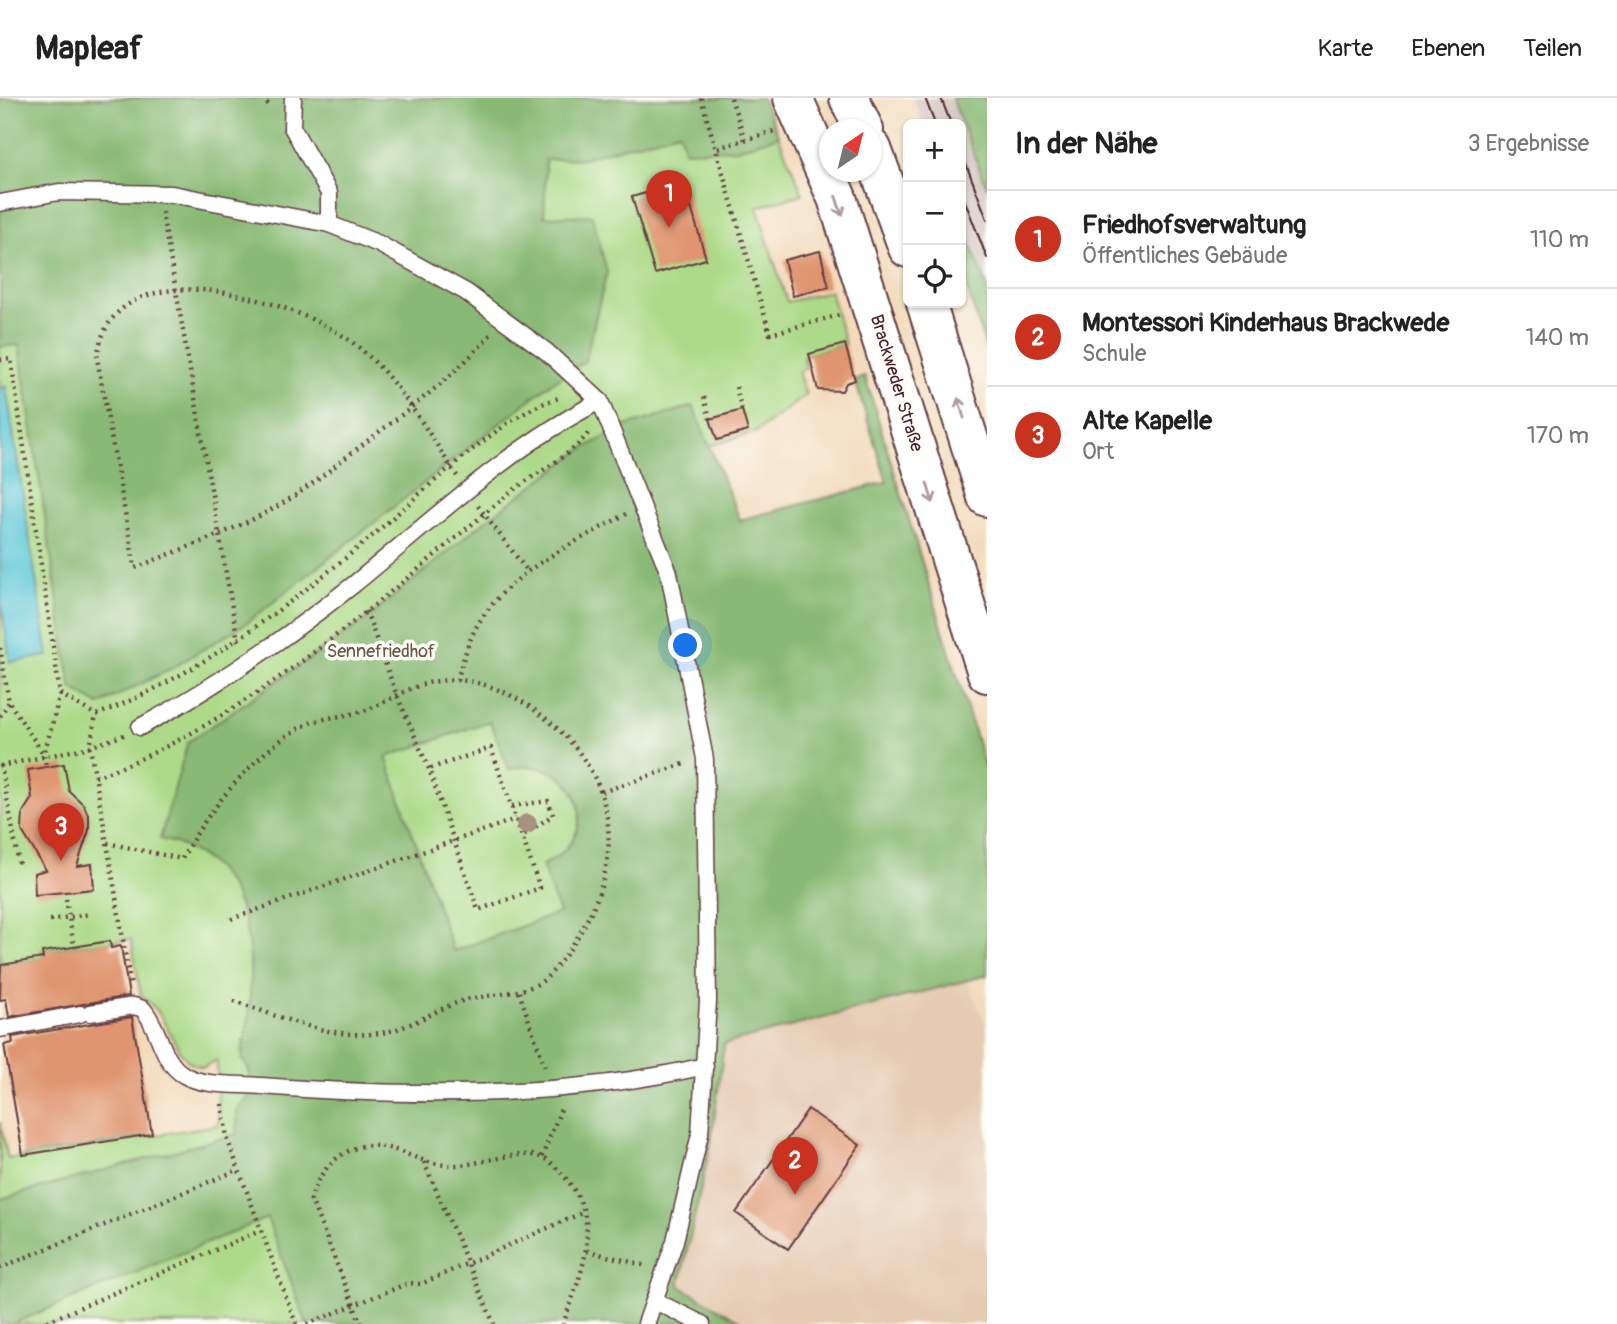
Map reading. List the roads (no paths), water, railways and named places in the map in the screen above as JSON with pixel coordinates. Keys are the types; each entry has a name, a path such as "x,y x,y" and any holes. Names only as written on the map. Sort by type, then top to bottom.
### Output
{"main road":[{"path":"849,98 859,119"},
{"name":"Brackweder Straße","path":"787,113 849,234 987,673"},
{"path":"882,176 907,245"},
{"path":"928,308 987,497"}],"lane":[{"path":"293,98 292,127 329,193 329,224"},
{"path":"0,203 59,192 159,194 329,224 391,251 466,292 547,352 600,401 668,573 705,760 708,855 705,1066 700,1134 665,1270 646,1324"},
{"path":"140,727 250,660 351,587 467,491 549,428 600,401"},
{"path":"0,1029 134,1006 143,1009 173,1067 190,1079 326,1091 561,1089 663,1076 705,1066"},
{"path":"654,1301 702,1324"}],"water":[{"path":"6,387 48,656 10,662 0,595 0,388"}],"tram line":[{"path":"925,98 933,119"},
{"path":"941,98 949,119"},
{"path":"966,164 987,219"},
{"path":"966,204 987,258"}],"place":[{"name":"Friedhofsverwaltung","path":"669,228"},
{"name":"Alte Kapelle","path":"61,861"},
{"name":"Montessori Kinderhaus Brackwede","path":"795,1195"}],"park label":[{"name":"Sennefriedhof","path":"381,651"}]}
